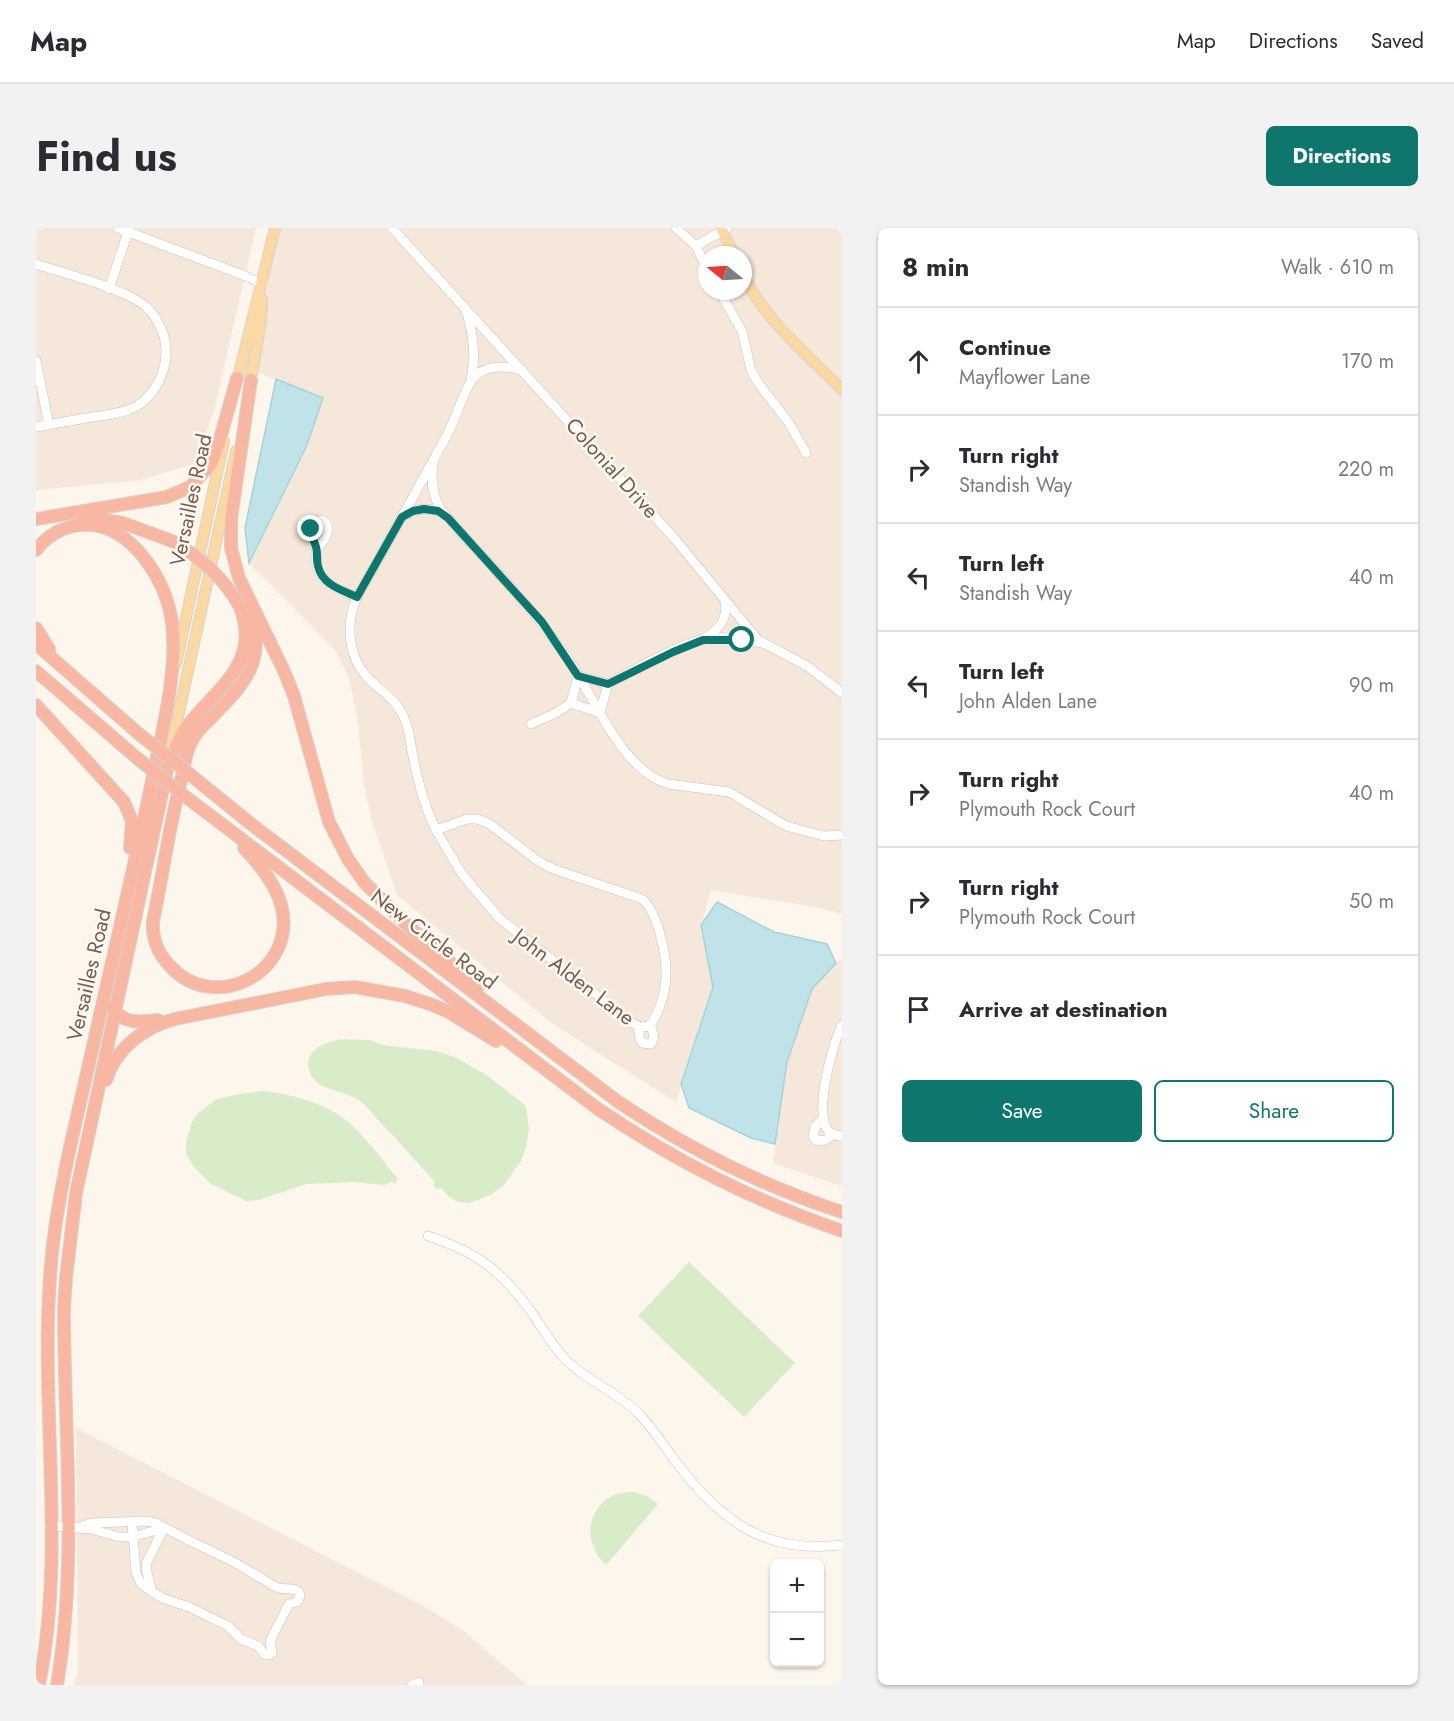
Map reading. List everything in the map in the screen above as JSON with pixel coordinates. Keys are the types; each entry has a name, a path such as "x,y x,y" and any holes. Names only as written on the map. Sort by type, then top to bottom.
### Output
{"highway":[{"path":"36,519 166,497 190,487 211,464 237,378"},
{"path":"251,380 231,534 234,562 244,590 290,688 329,822 348,860 379,898 539,1042"},
{"path":"51,517 82,516 109,520 142,528 172,541 205,564 225,584 240,607 245,639 238,664 222,688 189,724 180,738 167,770"},
{"path":"36,550 43,541 60,530 92,525 113,532 124,539 151,568 164,593 172,622 172,663 164,720"},
{"path":"211,816 259,865 275,889 283,914 281,939 277,952 269,962 249,980 238,985 218,988 196,984 176,972 160,953 152,931 174,806 191,742 202,727 237,691 252,666 256,635 244,590"},
{"path":"36,627 53,655 101,701"},
{"name":"New Circle Road","path":"36,644 139,734 251,824 617,1101 671,1135 757,1180 842,1212"},
{"name":"New Circle Road","path":"36,671 182,794 597,1110 686,1165 764,1202 842,1231"},
{"path":"36,705 117,794 130,814 132,839 121,891 111,963"},
{"name":"Versailles Road","path":"39,1685 48,1621 49,1290 53,1243 60,1195 164,720"},
{"name":"Versailles Road","path":"57,1685 65,1625 73,1527 64,1308 70,1232 84,1153 167,770"},
{"path":"104,993 115,1011 131,1021 175,1019 326,989 355,987 378,990 405,996 447,1011 560,1081"},
{"path":"84,1153 109,1073 119,1054 146,1030 175,1019"}],"main road":[{"name":"Versailles Road","path":"164,720 237,378 275,228"},
{"path":"723,229 730,246"},
{"name":"Versailles Road","path":"167,770 251,380 261,321 262,284"},
{"path":"752,292 766,312 842,390"}],"street":[{"path":"118,228 129,230 248,276 262,284"},
{"name":"Colonial Drive","path":"392,228 674,538 746,628 762,643 807,666 842,693"},
{"path":"676,228 698,250"},
{"path":"696,246 723,229"},
{"path":"109,289 129,230"},
{"path":"36,264 142,303 156,318 166,343 162,376 151,393 136,406 118,412 36,427"},
{"path":"724,300 742,331 752,370 758,383 789,423 806,453"},
{"name":"John Alden Lane","path":"436,830 462,819 483,820 546,865 645,902 655,917 666,969 665,987 650,1024 646,1027 632,1023 499,918 462,874 436,830 426,808 405,718 395,703 363,672 353,652 350,621 357,597 457,416 468,388 474,356 471,330 464,305"},
{"path":"36,361 49,425"},
{"name":"John Alden Lane","path":"468,388 476,375 491,369 505,366 522,370"},
{"path":"434,459 431,475 433,492 448,518 542,622 630,757 659,782 729,792 786,826 824,836 842,835"},
{"path":"402,517 413,511 424,509 438,511 448,518"},
{"path":"317,549 317,565 322,577 333,586 357,597"},
{"path":"578,676 608,684 703,640 712,634 723,621 726,602"},
{"path":"703,640 724,638 762,643"},
{"path":"531,724 556,713 571,703 578,676"},
{"path":"600,713 608,684"},
{"path":"571,703 600,713"},
{"path":"638,1026 642,1043 651,1044 654,1035 650,1024"},
{"path":"837,1136 826,1129 823,1119 827,1073 842,1024"},
{"path":"823,1119 815,1127 813,1136 816,1140 824,1141 837,1136"},
{"path":"428,1236 465,1251 496,1270 515,1289 567,1361 639,1413 702,1494 737,1525 761,1537 790,1544 819,1548 842,1545"},
{"path":"73,1527 92,1522 148,1521 156,1523 225,1557 282,1590 289,1604"},
{"path":"132,1522 137,1580 162,1598 189,1607 228,1626 242,1639 258,1646 270,1641 289,1604 297,1602 300,1596 299,1592 290,1588 282,1590"},
{"path":"50,1526 99,1530 110,1536 132,1537 164,1528"},
{"path":"152,1591 146,1569 147,1562 164,1528"}],"shaded area":[{"path":"36,228 256,228 214,411 194,464 141,480 36,490"},
{"path":"275,228 842,228 842,914 815,907 711,890 701,925 713,987 676,1102 554,1025 397,895 372,821 364,785 358,723 349,677 335,650 249,563 307,445 323,399 253,370 262,284"},
{"path":"842,959 842,1186 773,1163 787,1062 812,989"},
{"path":"76,1428 427,1608 465,1632 527,1685 74,1685 78,1672"}],"green space":[{"path":"340,1039 370,1040 382,1045 435,1051 455,1057 488,1076 526,1106 529,1129 526,1147 521,1161 504,1185 492,1194 470,1203 458,1202 440,1187 437,1190 433,1185 435,1182 362,1102 314,1080 308,1067 311,1055 320,1046"},
{"path":"264,1091 303,1099 339,1115 360,1133 398,1178 395,1184 391,1182 384,1185 354,1182 306,1184 258,1200 246,1201 211,1184 194,1167 186,1154 186,1142 192,1122 198,1113 217,1099"},
{"path":"689,1262 795,1363 744,1417 638,1316"},
{"path":"634,1492 647,1496 658,1504 606,1565 599,1558 591,1541 591,1523 594,1514 610,1497 620,1493"}],"water":[{"path":"276,379 323,398 307,445 249,563 245,528"},
{"path":"717,902 774,932 827,944 836,963 812,989 787,1062 775,1144 751,1138 689,1108 681,1084 713,987 701,925"}],"route":[{"path":"311,529 311,538 317,549 317,565 322,577 333,586 357,597 402,517 424,509 438,511 448,518 542,622 578,676 608,684 703,640 724,638 742,640"}]}
